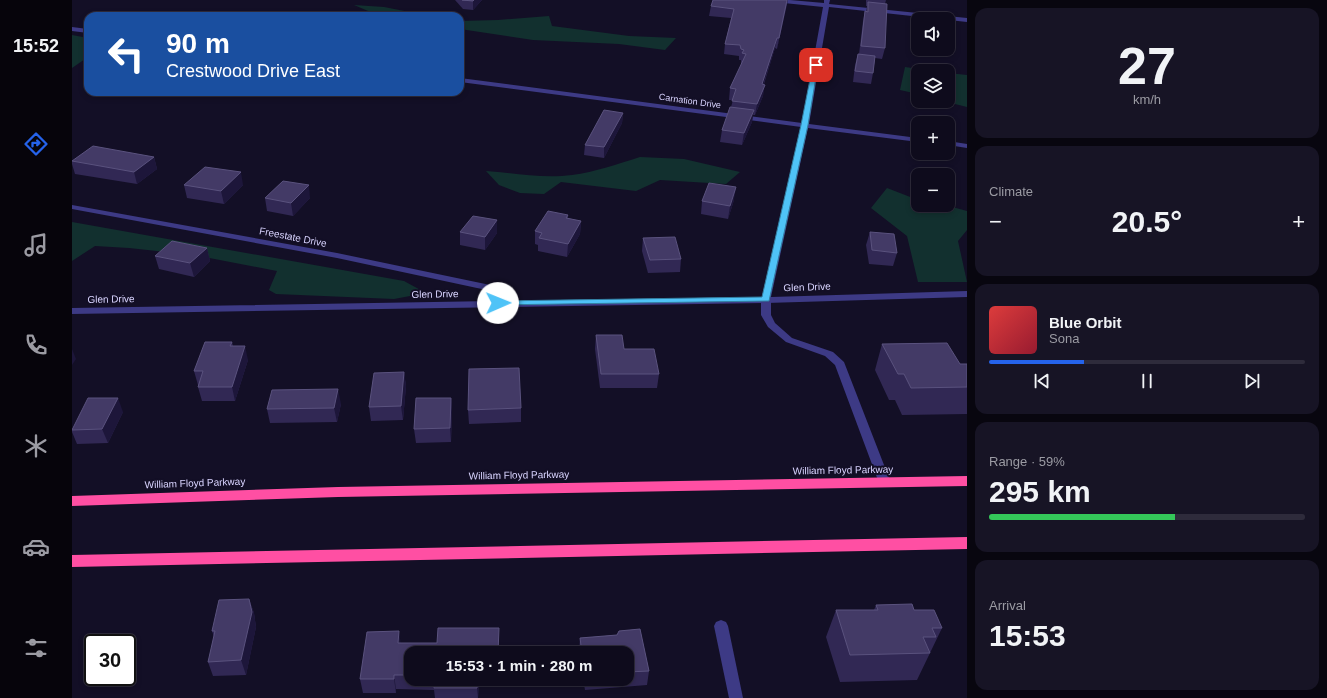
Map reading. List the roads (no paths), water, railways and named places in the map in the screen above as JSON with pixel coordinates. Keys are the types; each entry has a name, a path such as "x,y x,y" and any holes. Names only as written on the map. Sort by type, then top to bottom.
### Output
{"highway":[{"name":"William Floyd Parkway","path":"72,501 338,492 967,481"},
{"path":"72,561 967,543"}],"street":[{"path":"774,0 827,3 967,20"},
{"path":"827,3 805,125 766,300 766,315 771,325 789,340 829,354 840,364 885,483"},
{"path":"72,29 84,30"},
{"name":"Carnation Drive","path":"464,81 911,139"},
{"path":"955,144 967,146"},
{"name":"Freestate Drive","path":"72,207 451,278 495,289 498,303"},
{"name":"Glen Drive","path":"72,311 498,303 766,300 967,294"},
{"path":"721,626 736,698"}]}
